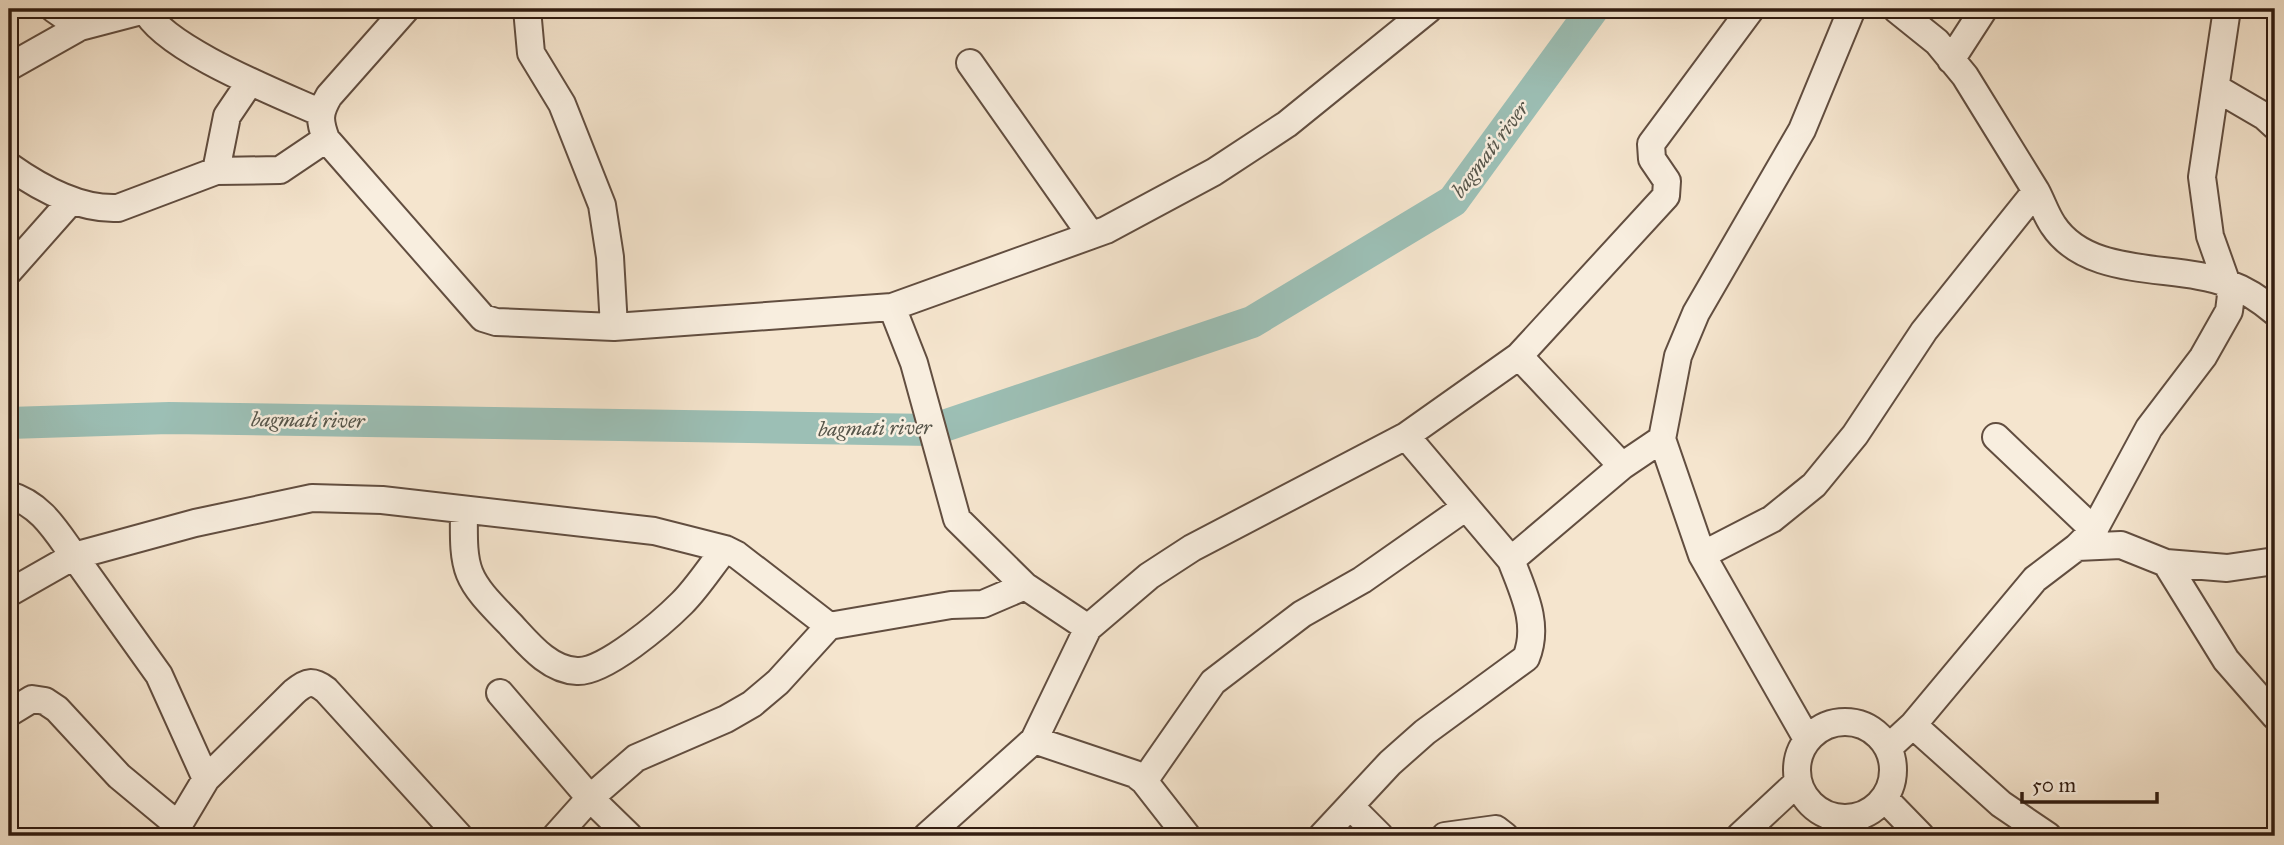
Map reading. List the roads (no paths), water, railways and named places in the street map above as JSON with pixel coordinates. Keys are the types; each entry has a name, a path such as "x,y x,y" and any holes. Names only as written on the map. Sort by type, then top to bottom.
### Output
{"street":[{"path":"54,9 80,27"},
{"path":"9,67 80,27 145,9 158,27 250,82 319,112"},
{"path":"406,9 329,96 319,112 326,139 483,318 496,322 614,327 892,307 1091,235 1214,173 1276,131 1429,9"},
{"path":"527,9 531,54 562,104 601,205 610,257 614,327"},
{"path":"927,836 1034,740 1088,628 1149,576 1192,548 1406,436 1519,356 1666,196 1667,181 1652,159 1651,144 1751,9"},
{"path":"1807,740 1702,555 1662,439 1678,356 1696,313 1802,130 1852,9"},
{"path":"1896,9 1937,42 1965,76 2036,191 2054,226 2070,242 2093,256 2120,264 2228,283 2270,297"},
{"path":"1951,60 1984,9"},
{"path":"1888,748 1913,725 2035,579 2086,538 2149,428 2203,357 2222,327 2231,295 2210,236 2202,177 2231,12"},
{"path":"970,63 1091,235"},
{"path":"216,171 227,116 250,82"},
{"path":"2216,88 2264,116 2275,127"},
{"path":"9,166 71,201 104,209 118,208 216,171 280,170 326,139"},
{"path":"1702,555 1772,519 1814,485 1855,435 1924,331 2036,191"},
{"path":"9,271 29,244 71,201"},
{"path":"892,307 914,363 957,519 1025,586 1088,628"},
{"path":"1519,356 1622,466"},
{"path":"1322,836 1390,763 1425,732 1526,658 1532,645 1530,613 1511,560 1406,436"},
{"path":"1996,437 2086,538 2121,545 2166,563 2227,568 2275,561"},
{"path":"1511,560 1622,466 1662,439"},
{"path":"9,495 28,503 43,515 159,675 206,779"},
{"path":"9,593 74,556 195,523 312,498 382,500 654,531 725,549 829,625"},
{"path":"1144,781 1213,682 1301,614 1362,580 1466,507"},
{"path":"464,511 463,562 474,584 530,646 548,661 578,672 596,667 618,655 682,603 725,549"},
{"path":"2166,563 2226,660 2275,716"},
{"path":"556,836 590,798 636,758 726,719 752,704 829,625 951,604 983,604 1025,586"},
{"path":"9,713 32,699 46,701 57,709 175,831 206,779 294,692 309,681 314,682 326,690 459,836"},
{"path":"500,693 590,798 629,836"},
{"path":"1843,722 1869,728 1888,748 1894,774 1885,799 1863,816 1836,818 1812,806 1798,782 1797,764 1807,740 1817,730 1843,722"},
{"path":"1913,725 2001,804 2048,836"},
{"path":"1034,740 1123,768 1144,781 1187,836"},
{"path":"1740,836 1798,782"},
{"path":"1885,799 1921,836"},
{"path":"1350,806 1380,836"},
{"path":"1445,836 1496,829 1505,836"}],"waterway":[{"name":"bagmati river","path":"9,423 169,418 932,430 1252,322 1453,201 1593,9"}]}
